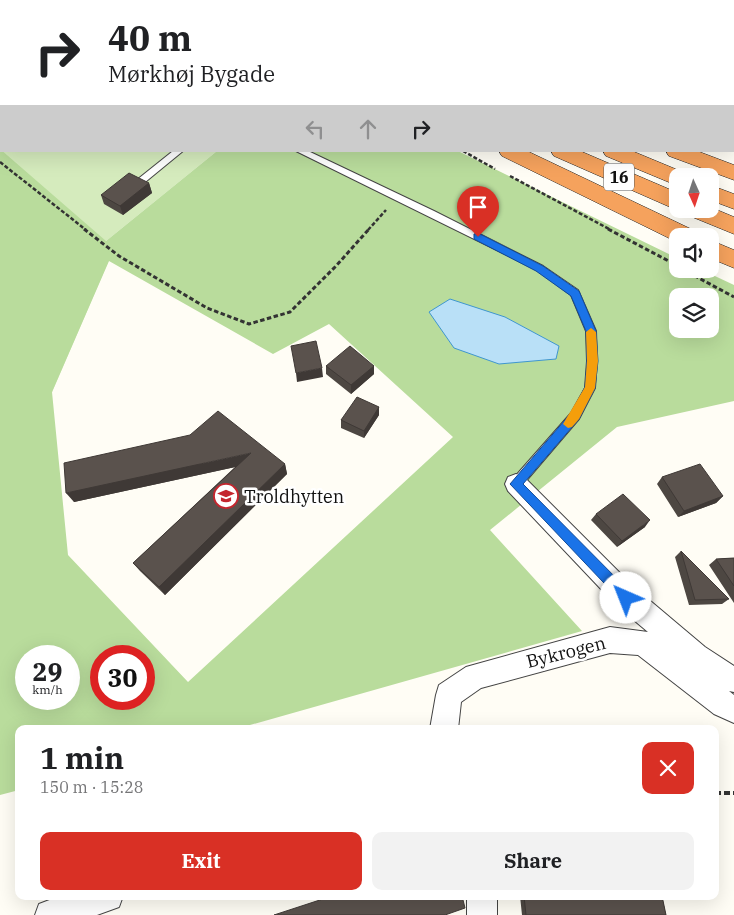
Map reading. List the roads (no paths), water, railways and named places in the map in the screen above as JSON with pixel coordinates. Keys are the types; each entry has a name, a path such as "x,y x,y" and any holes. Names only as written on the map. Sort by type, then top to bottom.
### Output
{"highway":[{"path":"511,152 669,228"},
{"name":"16","path":"563,152 669,198"},
{"name":"16","path":"615,152 669,174"},
{"path":"679,152 734,173"},
{"path":"719,196 734,202"},
{"path":"715,218 734,226"},
{"path":"719,252 734,260"}],"street":[{"path":"516,484 626,598 696,656 726,677 734,679"},
{"name":"Bykrogen","path":"445,725 449,695 475,676 610,640 643,643 724,704 734,708"},
{"path":"50,915 96,900"},
{"path":"482,900 482,915"}],"lane":[{"path":"141,181 178,152"},
{"path":"302,152 540,268 575,294 591,331 592,361 590,388 575,416 516,484"}],"water":[{"path":"450,299 505,317 559,346 556,359 499,364 454,348 429,312"}],"place":[{"name":"Troldhytten","path":"226,496"}]}
